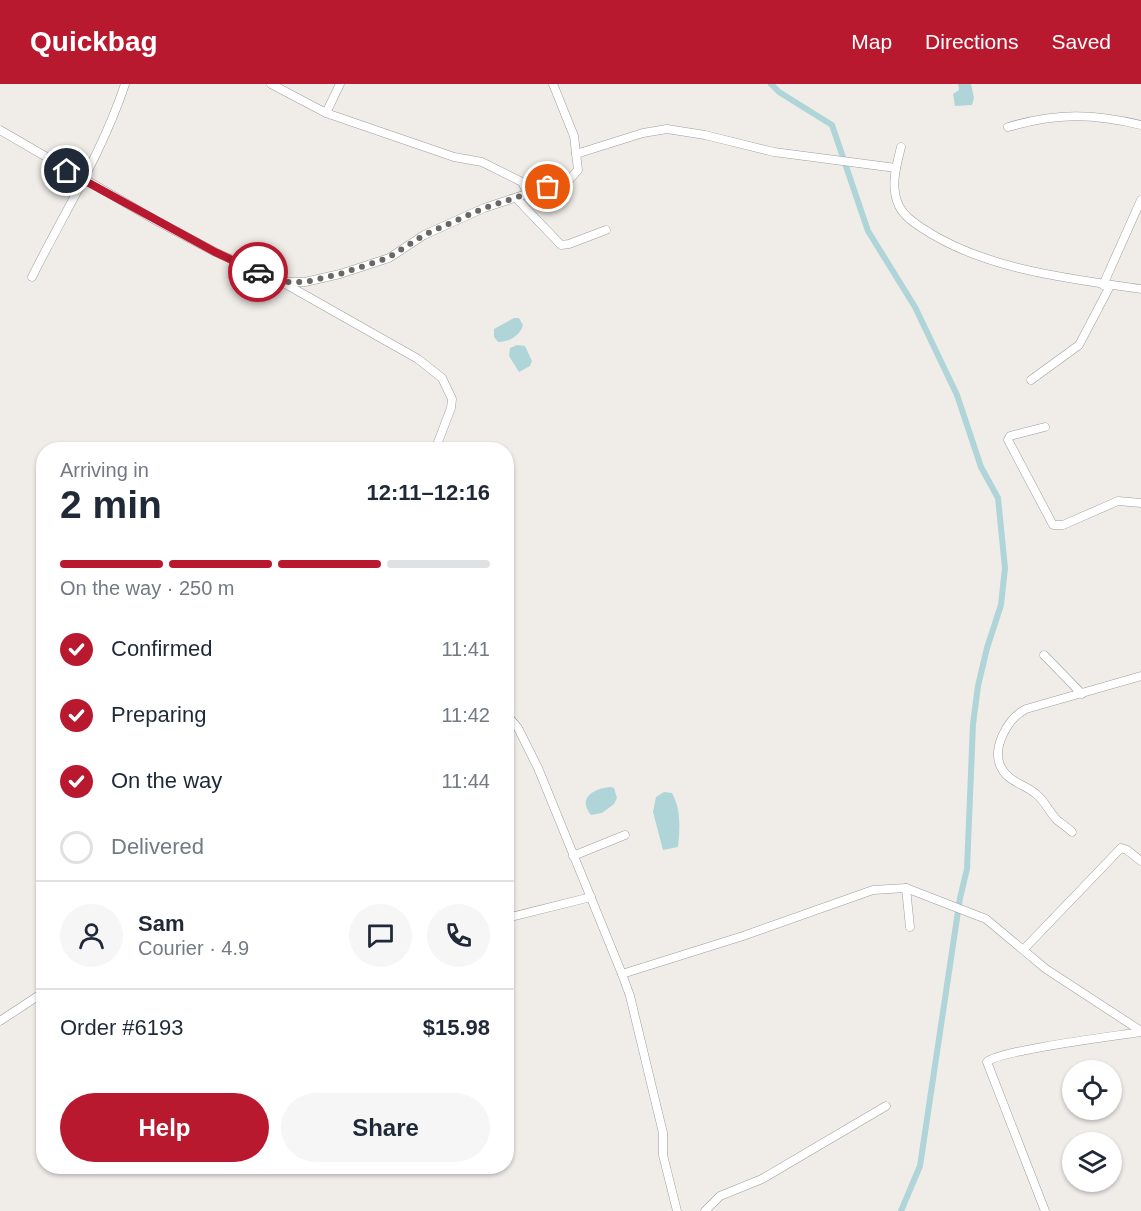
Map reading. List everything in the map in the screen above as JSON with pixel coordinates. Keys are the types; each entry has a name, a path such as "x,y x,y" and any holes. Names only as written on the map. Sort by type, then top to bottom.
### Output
{"street":[{"path":"32,277 81,179 101,147 125,84"},
{"path":"271,84 326,112 454,157 482,162 522,182 528,194"},
{"path":"326,112 340,84"},
{"path":"282,282 305,282 340,274 388,258 424,235 484,208 569,180 578,170 574,136 553,84"},
{"path":"1008,127 1062,115 1109,117 1141,125"},
{"path":"576,154 643,133 667,129 705,135 774,152 896,168"},
{"path":"0,130 81,179 215,252 282,282 418,359 442,378 452,399 451,408 438,442"},
{"path":"901,147 894,180 899,206 908,218 943,242 981,259 1106,285 1141,289"},
{"path":"516,198 561,245 606,230"},
{"path":"1031,380 1079,345 1141,200"},
{"path":"1044,427 1010,436 1008,440 1053,525 1064,525 1118,501 1141,502"},
{"path":"1044,655 1082,694"},
{"path":"1072,832 1057,819 1038,795 1012,779 1002,769 998,758 1007,726 1018,713 1141,676"},
{"path":"514,723 538,768 630,996 663,1133 663,1155 677,1211"},
{"path":"573,856 625,835"},
{"path":"1023,949 1121,848 1141,861"},
{"path":"622,974 743,936 873,890 906,888 986,919 1046,969 1141,1032"},
{"path":"906,888 910,927"},
{"path":"514,916 591,897"},
{"path":"0,1021 36,997"},
{"path":"1045,1211 987,1062 995,1057 1014,1053 1141,1032"},
{"path":"705,1211 720,1196 762,1179 886,1106"}],"water":[{"path":"958,84 971,84 974,98 972,105 955,106 953,94 959,90"},
{"path":"514,318 519,318 523,325 517,335 510,340 498,342 494,337 494,329"},
{"path":"517,345 525,346 532,361 530,366 519,372 509,356 510,348"},
{"path":"614,788 617,798 614,804 602,813 591,815 587,809 586,799 593,792"},
{"path":"664,792 672,793 675,799 679,826 678,847 663,850 653,812 656,797"}],"waterway":[{"path":"771,84 779,92 832,125 868,231 915,307 957,395 981,467 998,498 1005,568 1001,605 978,686 973,724 967,869 960,898 920,1166 901,1211"}],"way so far":[{"path":"258,272 282,282 305,282 340,274 388,258 424,235 484,208 548,187"}],"route":[{"path":"67,171 215,252 258,272"}]}
